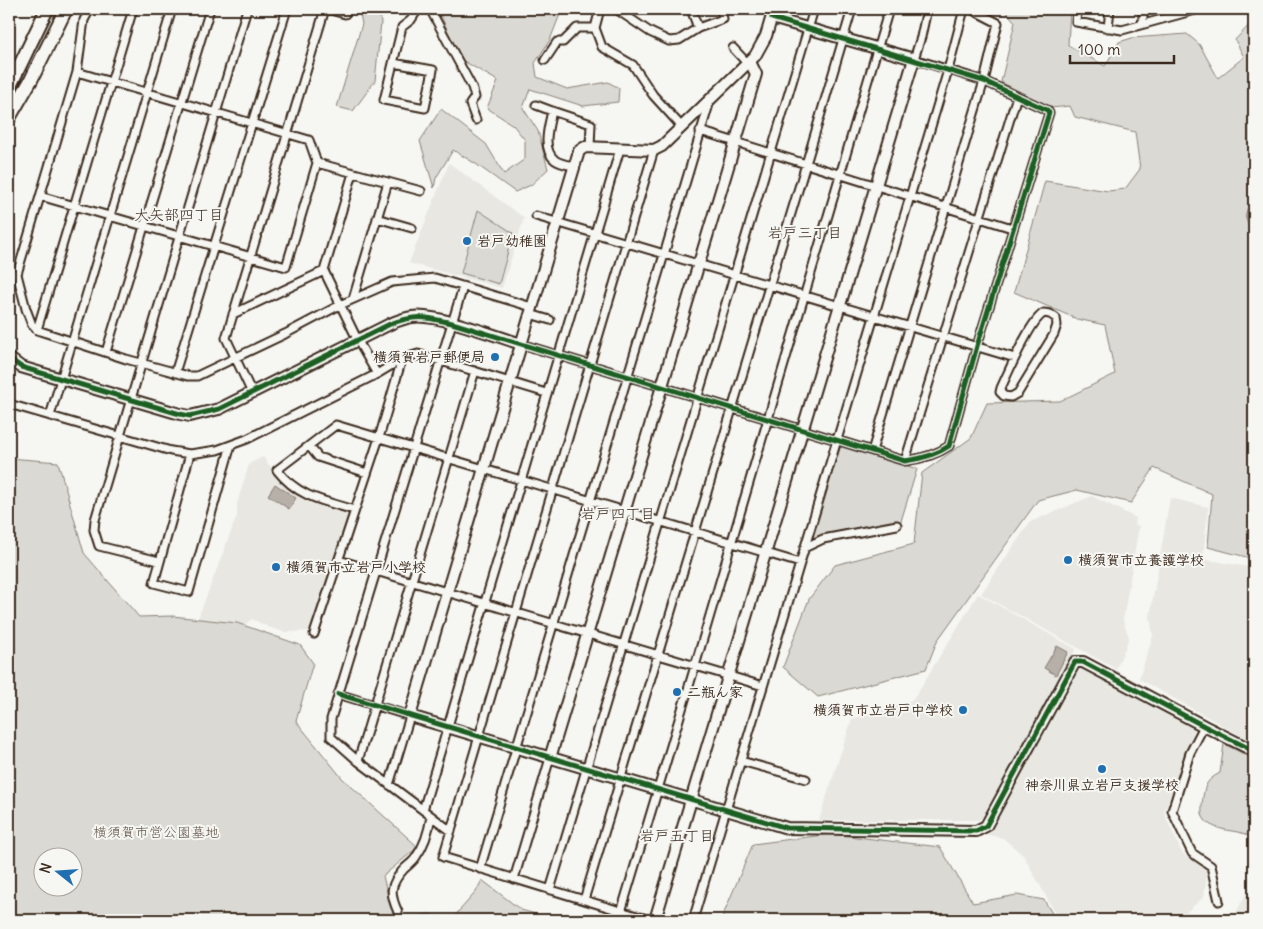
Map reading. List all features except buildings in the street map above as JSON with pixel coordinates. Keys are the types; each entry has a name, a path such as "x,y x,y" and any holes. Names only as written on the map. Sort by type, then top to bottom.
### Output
{"highway":[{"path":"9,88 31,44 45,9"},
{"path":"9,109 58,9"},
{"path":"9,118 31,80 66,9"}],"street":[{"path":"90,9 84,20 77,72 17,274 32,325 37,330 175,373 197,376 285,334 340,305 392,282 436,278 531,310 550,320"},
{"path":"37,330 133,9"},
{"path":"50,416 172,9"},
{"path":"106,352 210,9"},
{"path":"159,561 99,546 96,540 95,520 247,9"},
{"path":"175,373 286,9"},
{"path":"252,393 226,338 326,9 345,14"},
{"path":"393,63 433,70 425,108 384,100 393,63 402,27 411,20 418,9"},
{"path":"430,9 472,87 475,97 470,104 476,120"},
{"path":"600,9 595,28 602,47 633,65 653,95 682,127"},
{"path":"616,9 650,32 669,40 679,40 698,28 723,19 721,9"},
{"path":"691,9 698,28"},
{"path":"550,890 814,9"},
{"path":"584,900 852,9"},
{"path":"621,912 889,9"},
{"path":"655,920 921,38 927,9"},
{"path":"693,920 948,70 964,9"},
{"path":"872,451 984,81 998,23 971,9"},
{"path":"1077,9 1076,22 1122,30 1177,12 1199,9"},
{"path":"1108,28 1110,9"},
{"path":"1142,24 1144,9"},
{"path":"9,358 21,367 60,380 190,416 219,409 390,324 412,317 424,316 452,323 521,344 558,355 590,365 627,376 905,461 919,459 949,446 1012,228 1049,113 984,81 809,29 773,13 760,50 749,63 662,146 654,150 581,148 574,166 558,222 531,310 521,344 510,382 484,469 389,785"},
{"path":"545,60 557,42 563,42 577,28 595,28"},
{"path":"514,879 756,74 749,63 733,48"},
{"path":"40,196 286,267 317,163 309,140 77,72"},
{"path":"905,461 1017,96"},
{"path":"480,869 710,101"},
{"path":"536,105 591,124 590,147"},
{"path":"552,111 547,133 549,152 556,161 574,166"},
{"path":"700,131 1012,228"},
{"path":"423,810 620,149"},
{"path":"650,920 443,857 654,150"},
{"path":"317,163 421,192"},
{"path":"353,173 324,271 358,341 377,374"},
{"path":"353,299 388,182"},
{"path":"536,216 1015,358"},
{"path":"377,218 412,228"},
{"path":"233,314 324,271"},
{"path":"9,277 17,274"},
{"path":"451,831 358,761 332,737 331,719 463,286"},
{"path":"1040,314 1050,314 1056,318 1057,326 1054,334 1018,394 1004,396 1000,392 1001,388 1015,358 1040,314"},
{"path":"9,404 171,451 190,454 217,450 247,440 402,360 418,354 546,394"},
{"path":"314,634 379,438 402,360"},
{"path":"358,761 475,371"},
{"path":"354,510 314,499 298,491 277,470 336,425 800,563"},
{"path":"190,454 154,583 189,592 231,445"},
{"path":"309,446 318,456 367,473"},
{"path":"804,548 823,539 896,525"},
{"path":"339,560 763,686"},
{"path":"338,694 788,828 976,831 986,826 1075,662 1083,662 1254,751"},
{"path":"1204,726 1190,753 1172,811 1192,853 1211,866 1219,901"},
{"path":"741,761 806,779"},
{"path":"398,912 393,901 393,884 415,858 424,843 431,816"}],"shaded area":[{"name":"岩戸幼稚園","path":"449,163 524,218 502,288 409,263"},
{"path":"1248,208 1254,210 1254,235 1246,218"},
{"name":"横須賀市立岩戸小学校","path":"263,457 276,474 293,490 303,496 350,511 352,514 316,631 284,632 252,619 233,633 194,629 237,516 237,504 249,464"},
{"path":"275,484 296,498 289,509 268,495"},
{"name":"横須賀市立養護学校","path":"1092,496 1136,518 1135,524 1139,526 1123,620 1129,638 1116,669 981,594 1030,522"},
{"path":"1170,498 1208,507 1203,559 1254,568 1254,743 1139,679 1153,636 1150,616"},
{"name":"横須賀市立岩戸中学校","path":"978,594 1076,649 984,817 978,820 819,820 852,719 913,700"},
{"path":"1057,646 1068,652 1056,675 1044,668"},
{"name":"神奈川県立岩戸支援学校","path":"1086,666 1195,728 1165,810 1165,815 1181,851 1187,857 1208,867 1204,897 1177,920 1059,920 1024,856 1003,838 988,835 1081,667"},
{"path":"1252,883 1254,883 1254,920 1232,920"}],"green space":[{"path":"359,9 377,9 381,22 375,81 353,111 337,107 362,24"},
{"path":"438,9 562,9 550,40 535,63 537,77 567,89 608,82 619,88 618,102 583,106 530,89 523,108 538,131 548,169 531,185 515,192 453,150 436,178 434,188 420,141 441,109 486,144 504,174 525,159 525,140 513,125 487,108 498,81 460,59"},
{"path":"1004,9 1070,9 1068,45 1105,66 1119,42 1132,38 1187,34 1199,44 1218,78 1244,57 1235,40 1254,20 1254,559 1208,547 1212,494 1154,468 1131,503 1077,490 1038,500 937,641 926,669 818,697 783,667 809,599 835,565 914,544 922,473 971,438 987,403 1060,401 1115,374 1105,325 1077,319 1014,292 1045,181 1108,191 1125,189 1140,169 1135,132 1075,117 1070,106 1051,108 1001,82 1015,22"},
{"path":"478,210 513,233 499,284 461,273"},
{"path":"841,445 917,469 901,521 820,538 810,542"},
{"name":"横須賀市営公園墓地","path":"9,458 58,462 84,553 139,617 172,616 237,623 300,645 313,663 296,721 342,778 418,847 383,876 391,908 402,919 429,914 445,920 9,920"},
{"path":"1224,744 1254,759 1253,838 1242,833 1210,825 1203,817 1202,805 1205,789 1208,782 1220,773"},
{"path":"831,834 940,847 973,903 1017,895 1044,900 1056,920 721,920 753,844"},
{"path":"482,880 521,910 558,920 451,920 476,892"}],"cycle path":[{"path":"9,358 21,367 190,416 219,409 390,324 407,319 428,318 452,323 905,461 939,452 949,446 977,346 1049,113 1047,110 984,81 772,18"},
{"path":"338,694 787,828 976,831 986,826 1075,662 1083,662 1254,751"}],"place":[{"name":"岩戸幼稚園","path":"467,241"},
{"name":"横須賀岩戸郵便局","path":"495,357"},
{"name":"横須賀市立養護学校","path":"1068,560"},
{"name":"横須賀市立岩戸小学校","path":"276,567"},
{"name":"二瓶ん家","path":"677,692"},
{"name":"横須賀市立岩戸中学校","path":"963,710"},
{"name":"神奈川県立岩戸支援学校","path":"1102,769"}],"district":[{"name":"大矢部四丁目","path":"179,214"},
{"name":"岩戸三丁目","path":"805,232"},
{"name":"岩戸四丁目","path":"618,513"},
{"name":"岩戸五丁目","path":"677,835"}]}
